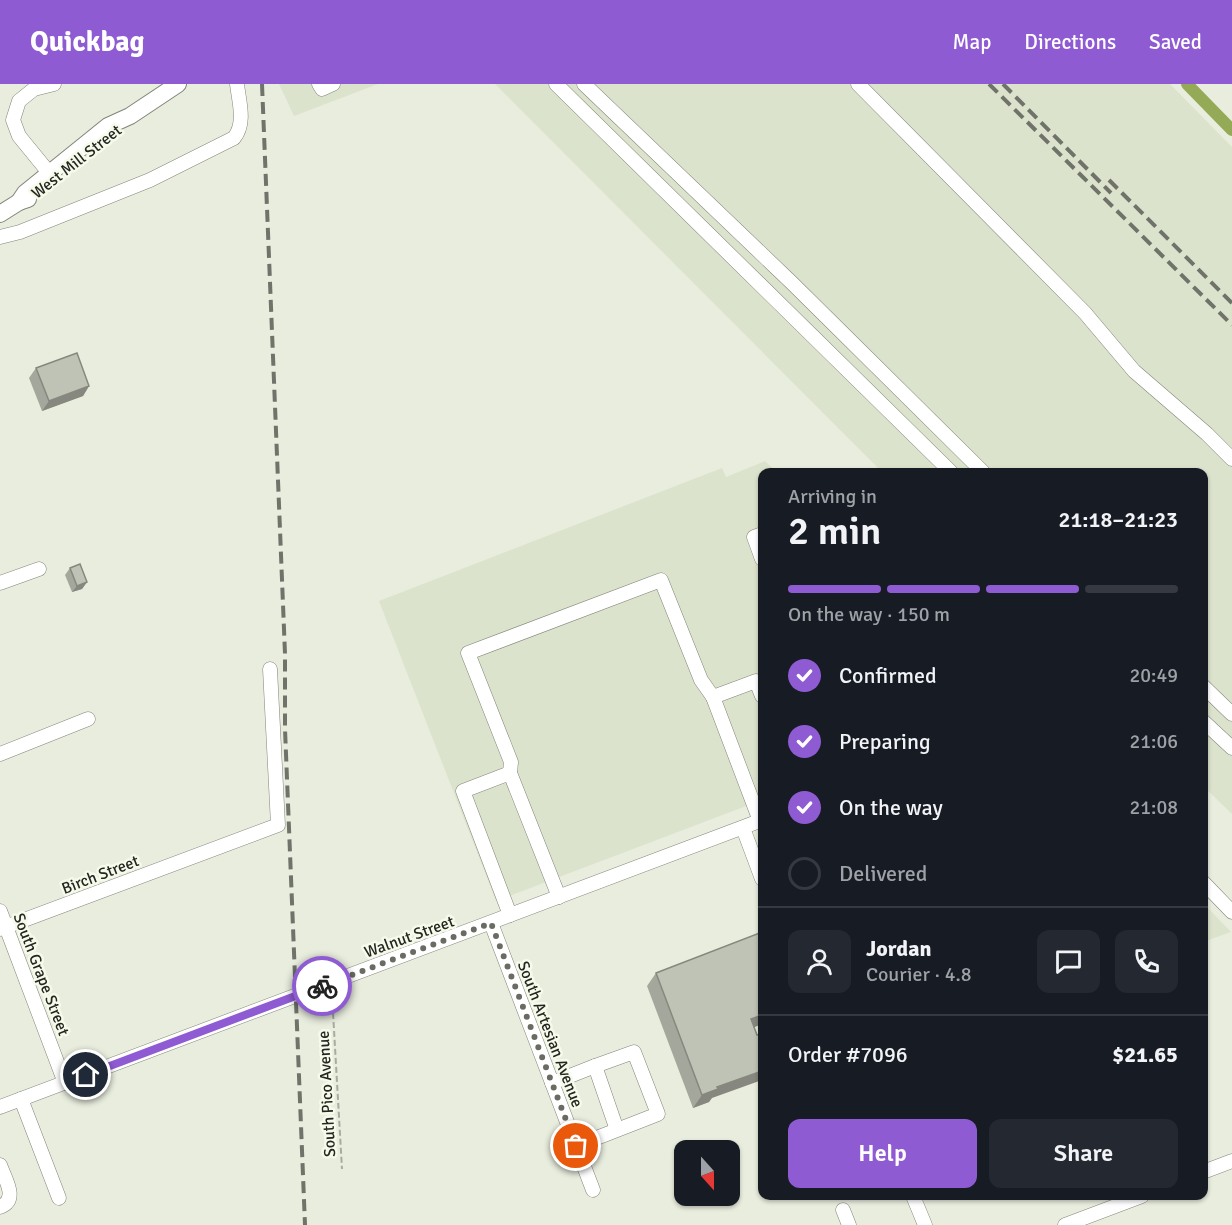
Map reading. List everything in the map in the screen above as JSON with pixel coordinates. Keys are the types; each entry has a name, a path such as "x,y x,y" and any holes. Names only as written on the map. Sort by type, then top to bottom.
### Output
{"main road":[{"name":"West Mill Street","path":"19,202 25,193 108,126 130,116 178,84"},
{"name":"West Mill Street","path":"0,214 19,202 34,198 116,133 130,116"}],"street":[{"path":"50,174 19,136 13,120 19,101 34,89 54,84"},
{"path":"0,237 20,232 150,180 234,138 240,130 241,120 237,84"},
{"path":"319,84 322,88 333,84"},
{"path":"556,84 947,468"},
{"path":"584,84 792,283 979,468"},
{"path":"858,84 1085,313 1134,371 1207,434 1232,459"},
{"path":"758,536 754,537 758,548"},
{"path":"0,584 39,569"},
{"path":"559,897 510,773 510,762 468,653 661,580 701,680 712,697 758,813"},
{"name":"Birch Street","path":"3,928 278,825 270,669"},
{"path":"712,697 756,681 758,686"},
{"path":"1208,691 1232,714"},
{"path":"0,754 88,719"},
{"path":"1208,726 1232,748"},
{"path":"510,773 463,791 510,915"},
{"name":"Walnut Street","path":"0,1107 758,822"},
{"path":"743,828 758,868"},
{"path":"1208,887 1232,912"},
{"name":"South Grape Street","path":"0,911 3,928 65,1083"},
{"name":"South Artesian Avenue","path":"491,923 593,1190"},
{"path":"552,1083 634,1052 657,1114 576,1146"},
{"path":"595,1066 618,1130"},
{"path":"21,1099 58,1198"},
{"path":"1208,1170 1232,1161"},
{"path":"0,1165 10,1192 10,1199 7,1204 0,1207"},
{"path":"915,1200 925,1225"},
{"path":"1065,1225 1131,1200"},
{"path":"843,1210 849,1225"}],"path":[{"name":"South Pico Avenue","path":"332,982 342,1169"}],"shaded area":[{"path":"279,84 378,84 294,116"},
{"path":"495,84 1170,84 1232,147 1232,814 1208,791 1208,468 878,468"},
{"path":"765,461 773,468 758,468 758,802 496,901 379,601 722,468 726,477"},
{"path":"1208,908 1231,932 1208,940"}],"building":[{"path":"77,353 89,386 49,401 36,368"},
{"path":"80,564 87,582 77,586 70,568"},
{"path":"758,934 758,1016 751,1019 758,1035 758,1072 717,1087 718,1089 702,1095 656,973"}],"waterway":[{"path":"1187,84 1232,130"}],"railway":[{"path":"262,84 305,1225"},
{"path":"989,84 1232,325"},
{"path":"1003,84 1111,193"},
{"path":"1109,180 1232,303"}],"way so far":[{"path":"322,986 491,923 576,1146"}],"route":[{"path":"86,1075 322,986"}]}
